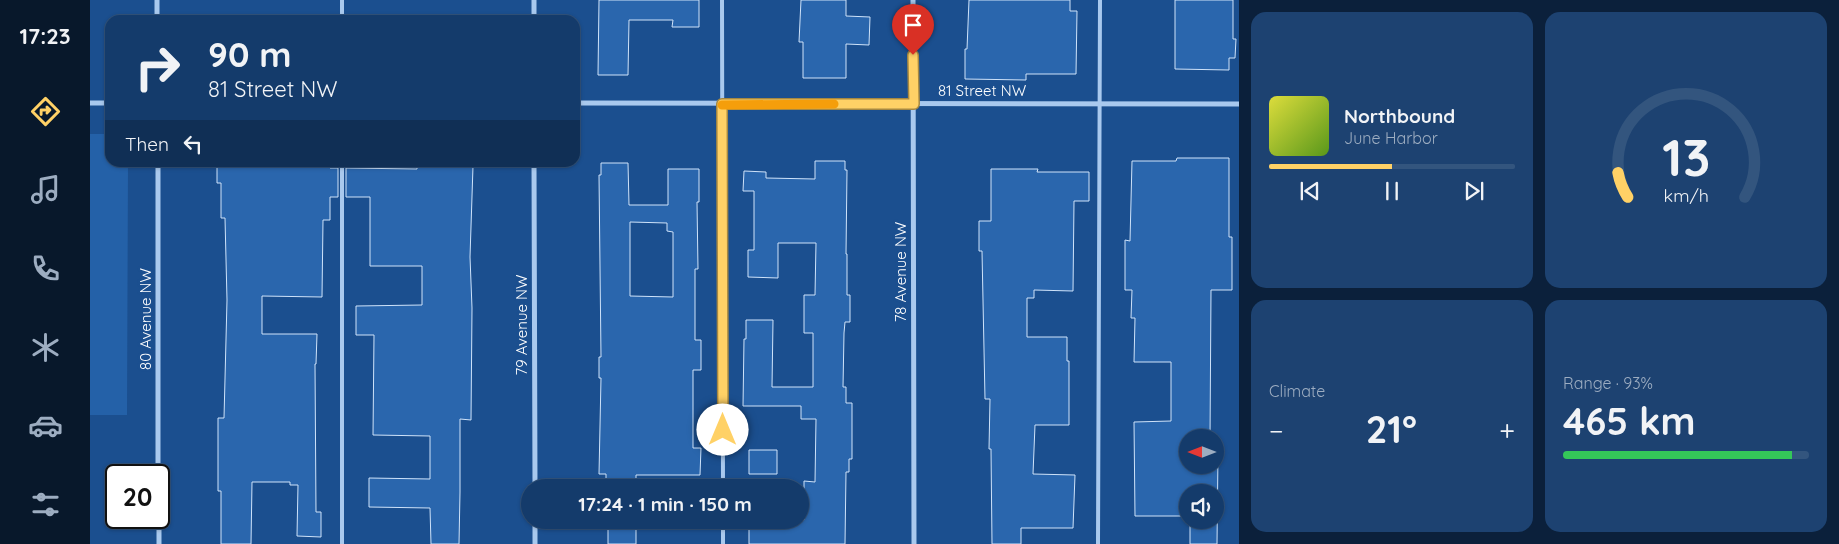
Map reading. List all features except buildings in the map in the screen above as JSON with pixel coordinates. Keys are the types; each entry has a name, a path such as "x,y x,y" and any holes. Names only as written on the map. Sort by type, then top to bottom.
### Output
{"street":[{"path":"157,0 157,15"},
{"path":"534,0 534,15"},
{"name":"78 Avenue NW","path":"913,0 914,544"},
{"path":"90,103 105,104"},
{"name":"81 Street NW","path":"580,103 1239,104"},
{"name":"80 Avenue NW","path":"158,167 158,464"},
{"name":"79 Avenue NW","path":"534,167 535,479"},
{"path":"159,529 159,544"},
{"path":"535,529 535,544"}],"lane":[{"path":"342,0 342,15"},
{"path":"722,0 723,479"},
{"path":"1098,544 1100,0"},
{"path":"342,167 342,544"},
{"path":"723,529 723,544"}],"shaded area":[{"path":"90,134 105,134 105,167 128,167 127,415 90,415"}],"slow traffic":[{"path":"722,105 834,104"}],"route":[{"path":"723,430 722,104 914,104 913,55"}]}
